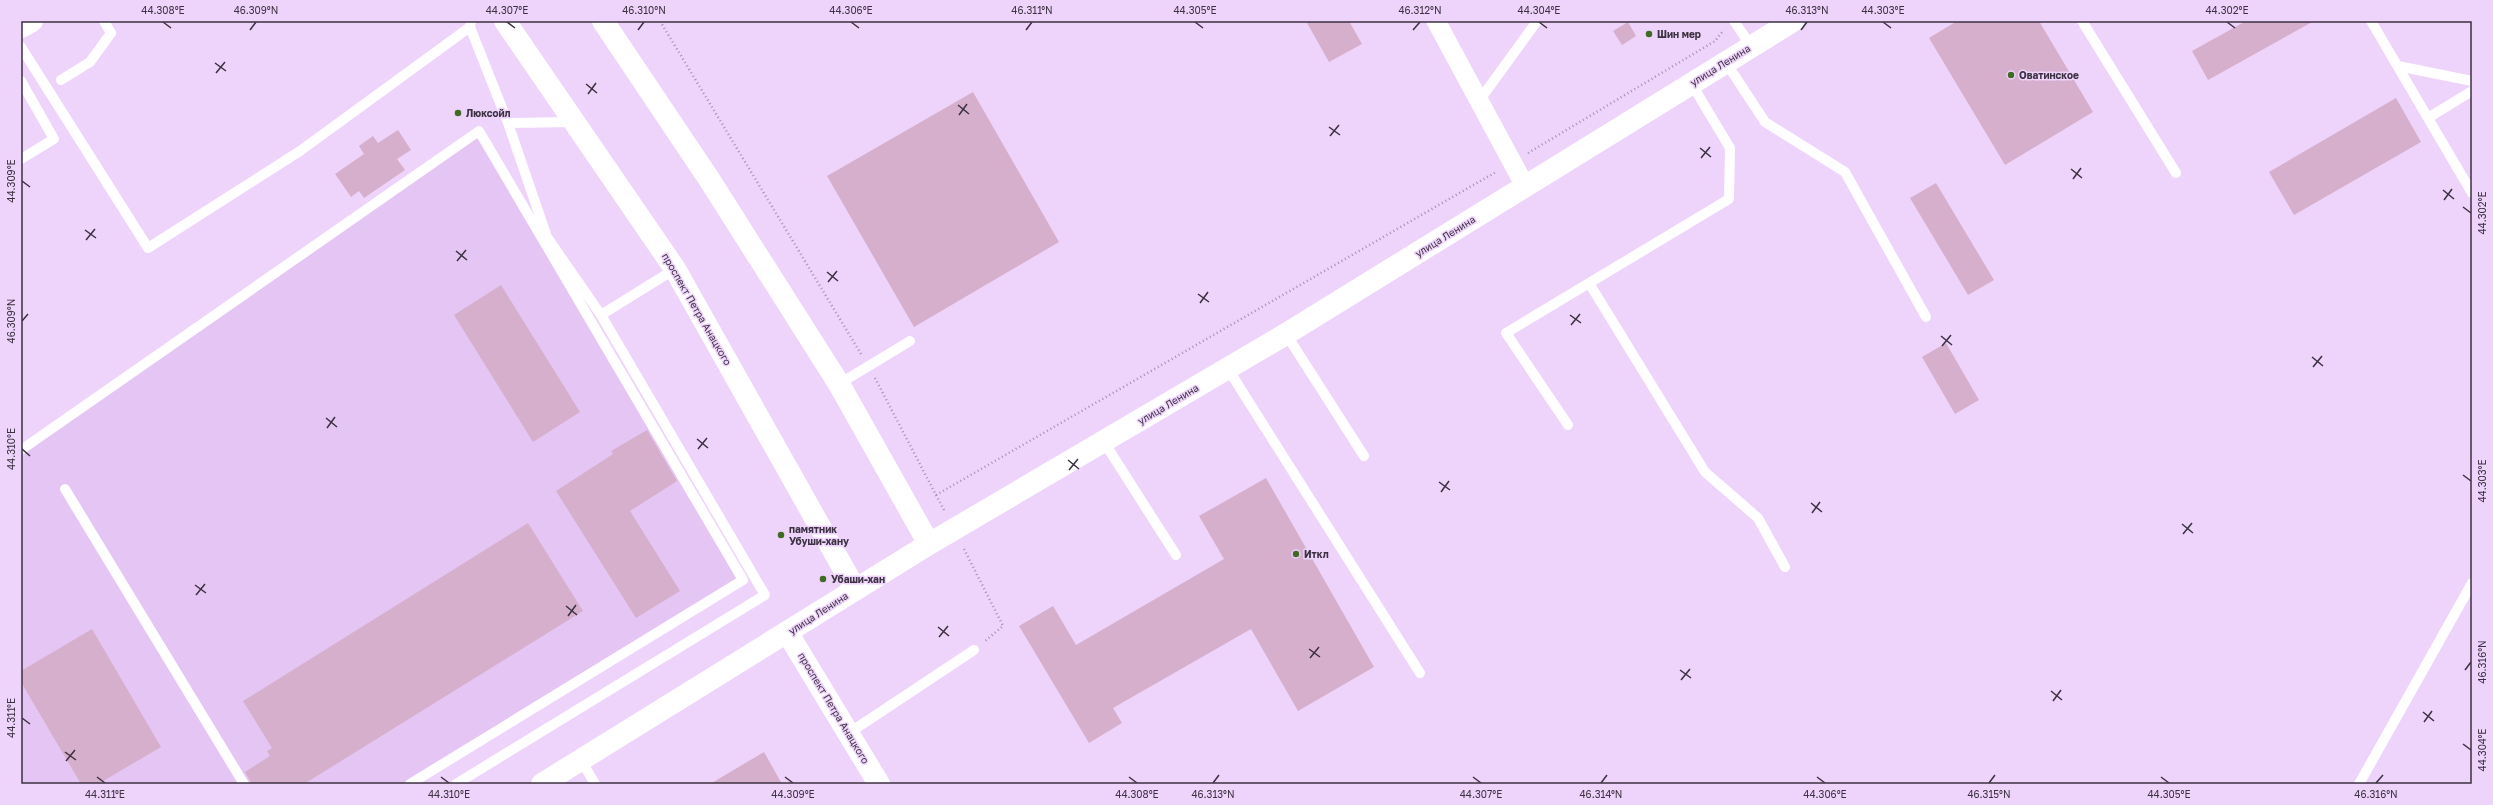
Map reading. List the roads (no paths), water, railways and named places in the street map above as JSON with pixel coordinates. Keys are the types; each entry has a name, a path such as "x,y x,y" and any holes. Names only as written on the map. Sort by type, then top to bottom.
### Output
{"main road":[{"path":"21,27 32,21"},
{"name":"проспект Петра Анацкого","path":"505,21 576,122 675,269 855,589"},
{"path":"603,21 713,186 839,384 929,544"},
{"name":"улица Ленина","path":"542,784 855,589 1286,334 1725,61 1793,21"},
{"name":"проспект Петра Анацкого","path":"787,632 880,784"}],"street":[{"path":"1439,22 1479,101 1525,186"}],"lane":[{"path":"61,80 90,62 110,33 104,21"},
{"path":"1479,101 1537,21"},
{"path":"2082,21 2176,173"},
{"path":"2371,21 2472,193"},
{"path":"21,47 148,248 300,151 471,24 508,123 547,237 601,315 765,595 456,784"},
{"path":"1730,24 1751,46"},
{"path":"1725,61 1765,122 1846,172 1926,316"},
{"path":"2398,66 2472,81"},
{"path":"21,81 54,139 21,159"},
{"path":"1568,425 1506,333 1729,199 1730,148 1691,83"},
{"path":"2428,118 2472,91"},
{"path":"508,123 576,122"},
{"path":"21,450 479,131 743,580 410,784"},
{"path":"601,315 675,269"},
{"path":"1589,284 1705,472 1758,518 1785,567"},
{"path":"1286,334 1364,456"},
{"path":"839,384 910,341"},
{"path":"1228,369 1420,673"},
{"path":"1104,442 1176,554"},
{"path":"65,489 244,784"},
{"path":"2359,784 2472,584"},
{"path":"849,734 974,650"},
{"path":"581,760 594,784"}],"place":[{"name":"Шин мер","path":"1649,34"},
{"name":"Оватинское","path":"2011,75"},
{"name":"Люксойл","path":"458,113"},
{"name":"памятник Убуши-хану","path":"781,535"},
{"name":"Иткл","path":"1296,554"},
{"name":"Убаши-хан","path":"823,579"}]}
